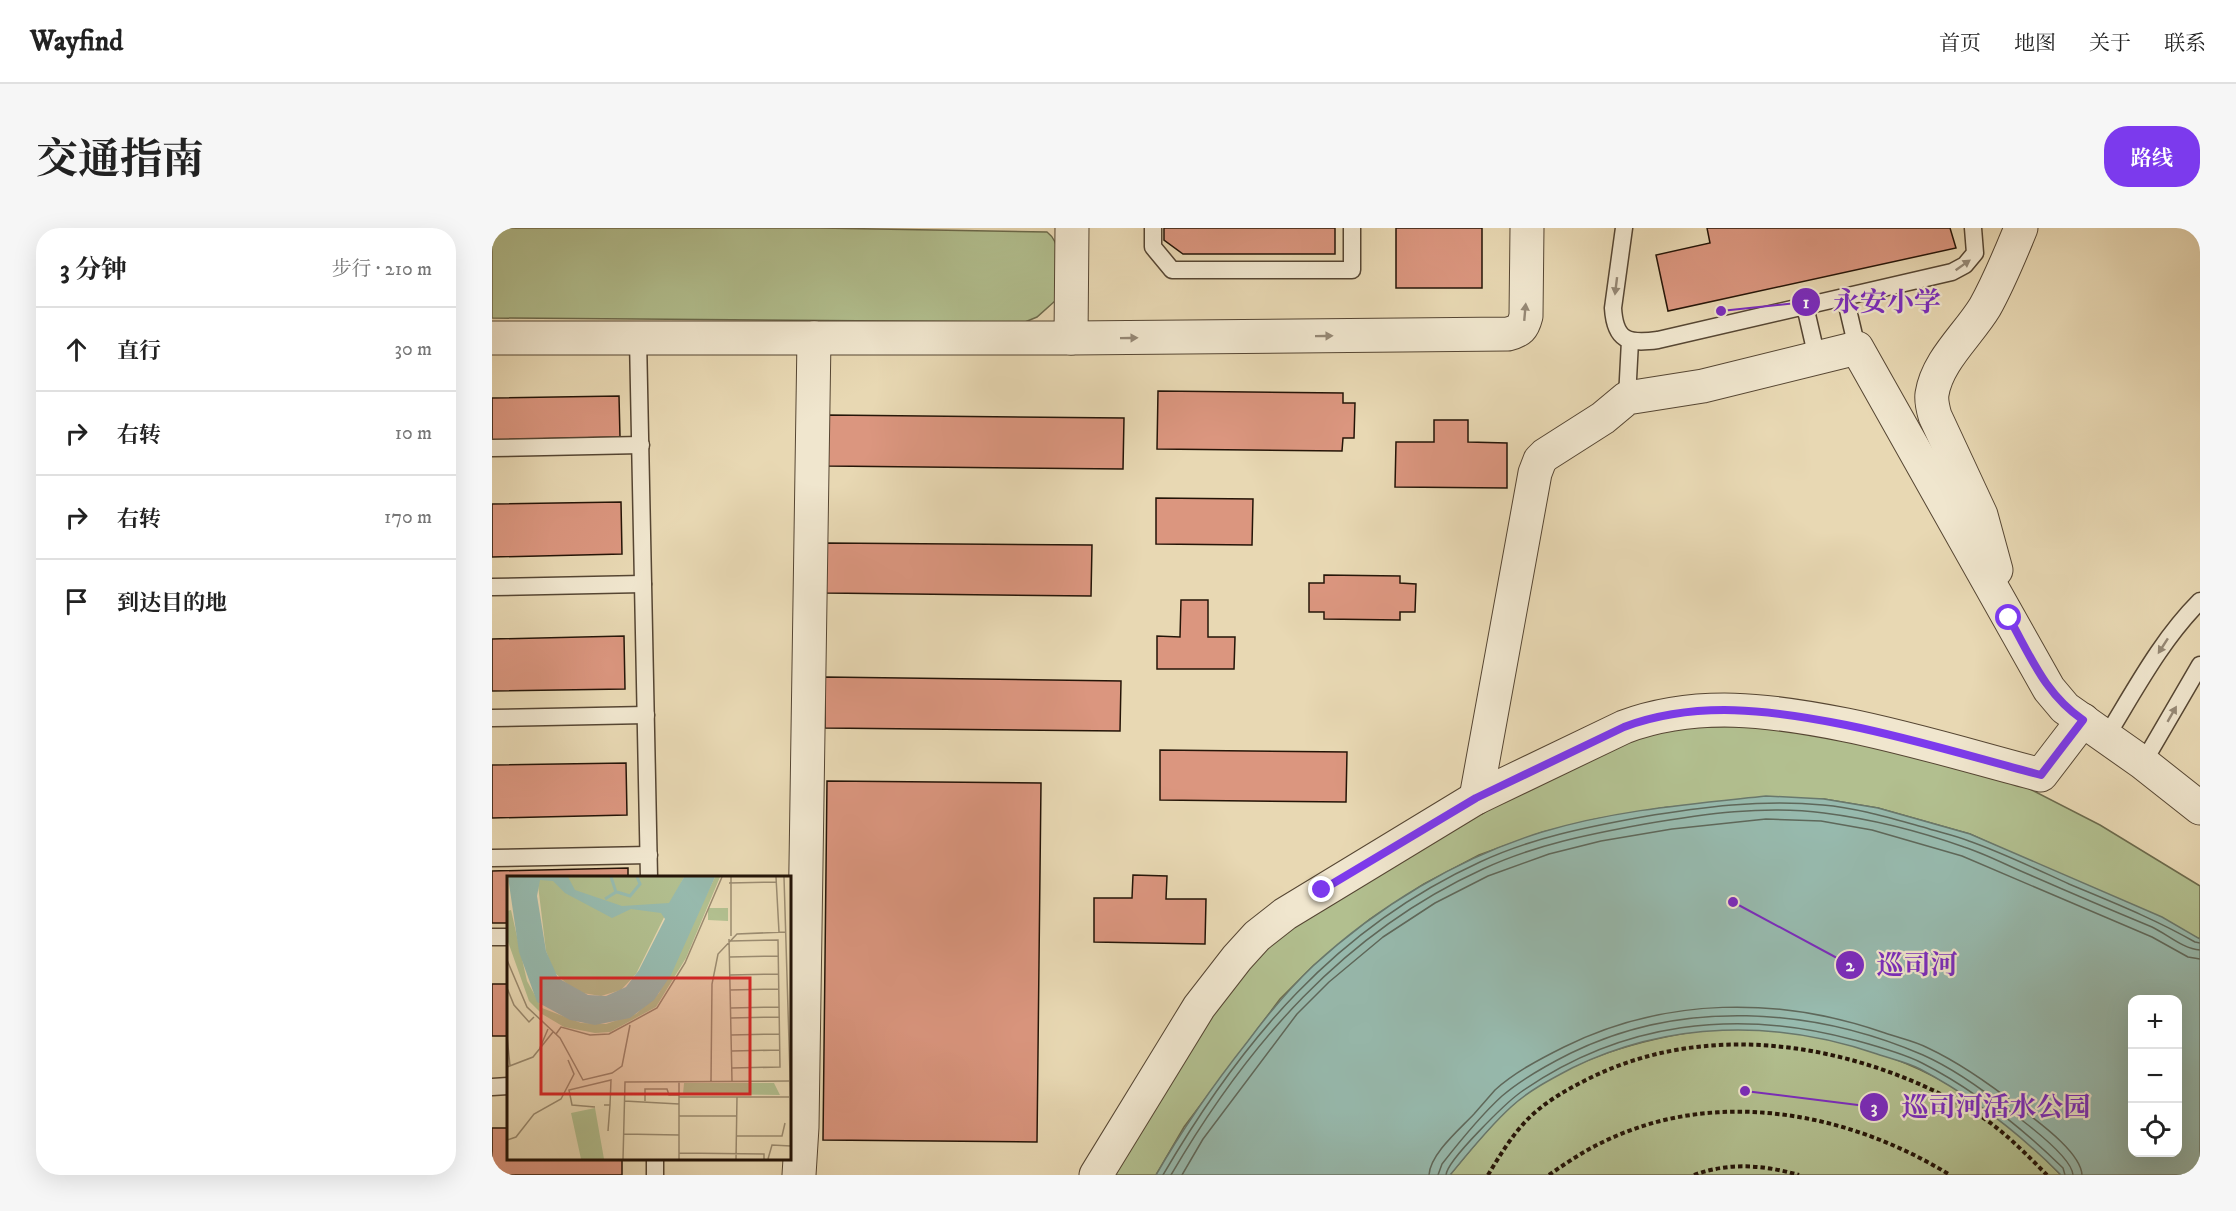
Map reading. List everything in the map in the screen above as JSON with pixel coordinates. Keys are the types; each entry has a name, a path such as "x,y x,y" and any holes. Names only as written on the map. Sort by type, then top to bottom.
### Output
{"street":[{"path":"1071,339 1072,228"},
{"path":"492,338 1071,339 1508,334 1518,332 1526,316 1527,228"},
{"path":"2009,618 1981,515 1935,416 1932,394 1944,366 1988,301 2021,228"},
{"path":"799,1175 802,1127 814,338"},
{"path":"1476,798 1540,460 1594,424 1627,398 1702,386 1857,348 2049,689 2065,708 2143,763 2200,808"},
{"path":"1096,1175 1199,1007 1257,936 1285,914 1476,798 1624,727 1671,713 1723,709 1804,716 1871,729 2041,775 2094,728"}],"lane":[{"path":"1153,228 1153,247 1172,270 1352,270 1352,228"},
{"path":"1624,228 1613,308 1614,321 1621,335 1641,342 1952,272 1971,259 1975,253 1973,228"},
{"path":"1845,297 1857,348"},
{"path":"1804,306 1817,358"},
{"path":"638,338 649,876"},
{"path":"1627,398 1630,340"},
{"path":"492,448 641,445"},
{"path":"492,587 643,584"},
{"path":"2094,728 2179,623 2200,602"},
{"path":"2143,763 2200,665"},
{"path":"492,718 646,715"},
{"path":"492,858 649,855"},
{"path":"492,1087 507,1086"}],"path":[{"path":"1488,1175 1529,1118 1564,1091 1605,1071 1648,1057 1700,1047 1745,1044 1780,1045 1866,1064 1950,1098 1982,1117 2047,1175"},
{"path":"1549,1175 1603,1142 1632,1130 1694,1114 1749,1112 1819,1120 1852,1129 1915,1154 1950,1175"},
{"path":"1694,1175 1721,1167 1749,1166 1799,1175"}],"green space":[{"path":"492,228 820,228 1047,232 1057,246 1059,264 1055,301 1037,317 1025,322 492,318"},
{"path":"1760,726 1869,740 2014,781 2100,825 2200,886 2200,939 1970,834 1878,808 1824,799 1668,807 1596,819 1543,832 1479,855 1424,884 1370,919 1314,965 1280,999 1184,1127 1156,1175 1115,1175 1220,995 1265,945 1408,851 1592,754 1660,728"},
{"path":"1714,1029 1762,1029 1796,1033 1851,1045 1905,1063 1955,1088 1989,1111 2021,1137 2061,1175 1450,1175 1511,1106 1556,1075 1581,1063 1633,1045"}],"water":[{"path":"1766,796 1824,799 1878,808 1970,834 2162,917 2200,939 2200,1175 2061,1175 1995,1117 1958,1091 1915,1067 1839,1043 1800,1035 1723,1030 1646,1041 1609,1052 1564,1072 1511,1107 1487,1131 1450,1175 1156,1175 1211,1090 1279,1002 1313,966 1364,923 1420,886 1480,855 1511,843 1570,824 1681,805"}],"building":[{"path":"1164,228 1335,228 1335,254 1183,254 1164,240"},
{"path":"1396,228 1482,228 1482,288 1396,288"},
{"path":"1707,228 1950,228 1956,248 1668,311 1656,255 1710,243"},
{"path":"1158,391 1343,393 1343,403 1355,403 1354,438 1343,438 1342,451 1157,449"},
{"path":"619,396 620,437 492,440 492,398"},
{"path":"828,415 1124,418 1123,469 828,466"},
{"path":"1434,420 1468,420 1468,442 1507,443 1507,488 1395,487 1396,442 1434,442"},
{"path":"1156,498 1253,499 1252,545 1156,544"},
{"path":"621,502 622,554 492,557 492,504"},
{"path":"827,543 1092,545 1091,596 826,593"},
{"path":"1324,575 1400,576 1400,583 1416,584 1415,612 1400,612 1400,620 1324,619 1324,612 1309,612 1309,583 1324,583"},
{"path":"1181,600 1208,600 1208,637 1235,637 1234,669 1157,669 1157,636 1180,637"},
{"path":"624,636 625,689 492,691 492,639"},
{"path":"825,677 1121,681 1120,731 825,728"},
{"path":"1160,750 1347,752 1346,802 1160,800"},
{"path":"626,763 627,815 492,818 492,765"},
{"path":"827,781 1041,783 1037,1142 823,1140"},
{"path":"628,868 628,876 507,876 507,923 492,923 492,871"},
{"path":"1133,875 1167,876 1166,899 1206,899 1205,944 1094,942 1094,898 1132,898"},
{"path":"492,984 507,984 507,1036 492,1036"},
{"path":"492,1128 507,1128 507,1160 622,1160 622,1175 492,1175"}],"place":[{"name":"永安小学","path":"1721,311"},
{"name":"巡司河","path":"1733,902"},
{"name":"巡司河活水公园","path":"1745,1091"}],"route":[{"path":"1322,890 1476,798 1624,727 1671,713 1723,709 1772,711 1804,716 1871,729 2041,775 2083,720 2065,708 2049,689 2009,618"}]}
